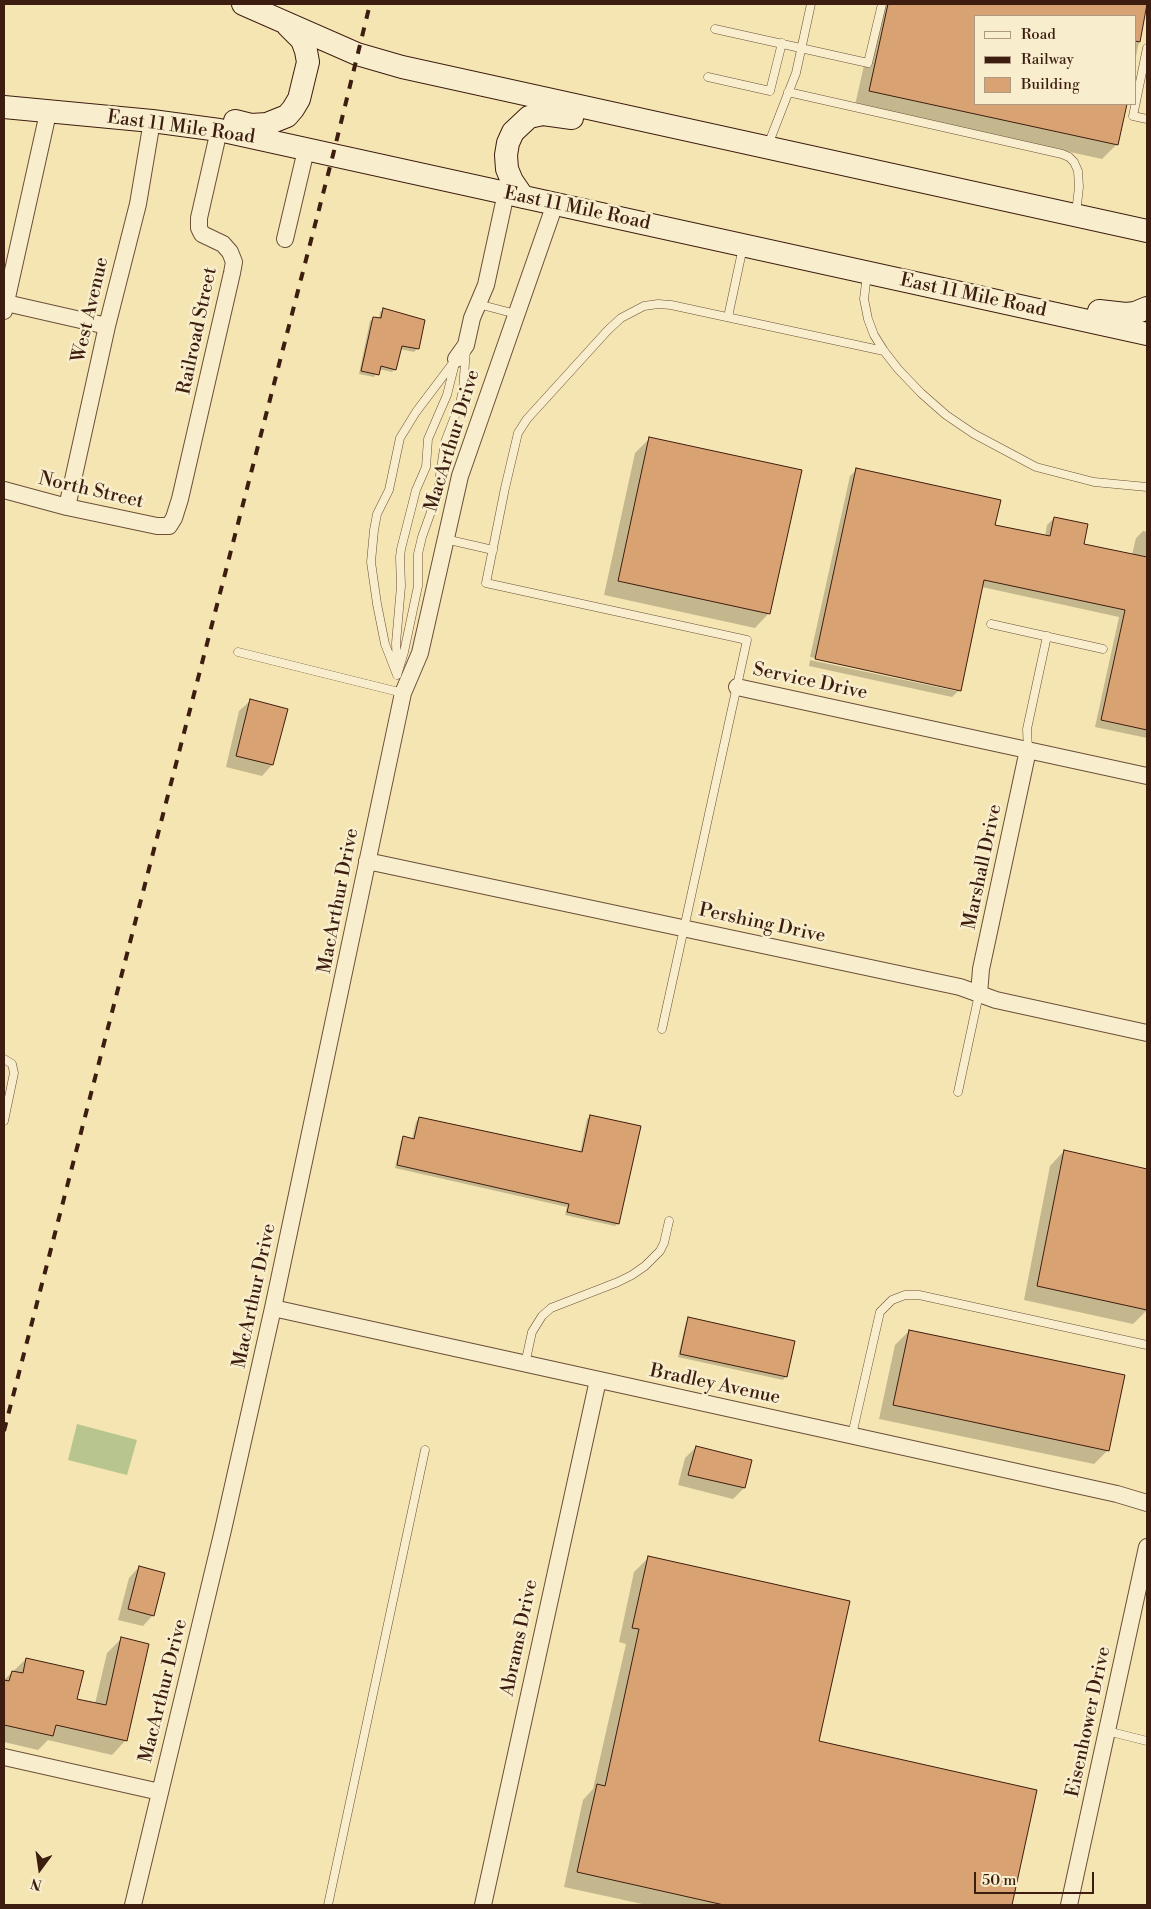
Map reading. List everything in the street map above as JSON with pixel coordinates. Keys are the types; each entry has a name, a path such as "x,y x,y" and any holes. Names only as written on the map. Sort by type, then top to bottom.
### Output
{"main road":[{"path":"243,4 358,54 402,67 1147,231"},
{"path":"82,115 139,107 203,115 251,125 267,124 287,116 299,98 308,62 302,40 283,22"},
{"name":"East 11 Mile Road","path":"4,107 48,113 152,121 219,130 1147,334"},
{"path":"514,195 512,181 507,169 506,155 508,144 513,132 529,116 543,114 558,115 739,155 802,156"},
{"path":"867,272 924,272 1110,313 1135,314 1147,308"}],"street":[{"path":"48,113 5,307 107,326"},
{"name":"West Avenue","path":"67,507 107,326 138,204 152,121"},
{"name":"Railroad Street","path":"170,526 180,499 234,262 230,252 223,244 202,234 199,228 199,218 219,130"},
{"path":"285,239 306,150"},
{"name":"MacArthur Drive","path":"456,359 466,345 472,318 486,285 514,195"},
{"name":"MacArthur Drive","path":"133,1905 273,1308 403,693 420,653 460,476 555,204"},
{"name":"North Street","path":"4,490 67,507 157,526 170,526"},
{"path":"397,675 403,693"},
{"name":"Service Drive","path":"737,687 1147,776"},
{"name":"Marshall Drive","path":"980,994 981,969 1028,750"},
{"name":"Pershing Drive","path":"367,861 960,987 996,1000 1147,1033"},
{"name":"Bradley Avenue","path":"273,1308 1117,1494 1147,1504"},
{"name":"Abrams Drive","path":"483,1905 598,1380"},
{"name":"Eisenhower Drive","path":"1069,1905 1147,1547"},
{"path":"4,1757 160,1792"}],"lane":[{"path":"767,148 796,73 811,4"},
{"path":"715,29 868,63 882,4"},
{"path":"708,77 770,91 782,43"},
{"path":"1136,101 1147,48"},
{"path":"788,92 1062,154 1074,162 1078,171 1079,187 1076,215"},
{"path":"1135,105 1133,116 1147,119"},
{"path":"728,317 743,245"},
{"path":"867,272 864,299 874,335 884,351 921,393 946,415 1005,452 1036,467 1081,480 1121,486 1147,487"},
{"path":"478,304 516,314"},
{"path":"445,538 493,550 503,493 518,433 527,419 608,330 632,311 658,304 728,317 884,351"},
{"path":"397,675 404,652 418,586 418,554 436,495 445,442 463,390 466,345"},
{"path":"397,675 385,644 370,562 374,530 377,514 388,490 400,438 416,412 456,359"},
{"path":"397,675 396,643 402,586 401,549 416,490 426,467 428,440 447,395 456,359"},
{"name":"Service Drive","path":"493,550 486,584 747,640 737,687"},
{"path":"991,624 1104,649"},
{"path":"1028,750 1027,729 1047,636"},
{"path":"238,652 403,693"},
{"path":"662,1029 737,687"},
{"path":"958,1092 980,994"},
{"path":"4,1059 12,1064 14,1073 12,1092 4,1121"},
{"path":"525,1364 532,1332 542,1316 551,1308 618,1282 645,1266 660,1251 664,1243 669,1221"},
{"path":"852,1435 880,1312 892,1300 904,1294 920,1295 1147,1345"},
{"path":"328,1905 425,1450"},
{"path":"1107,1731 1147,1741"}],"green space":[{"path":"77,1424 137,1440 127,1475 68,1460"}],"building":[{"path":"888,4 1147,4 1140,42 1136,41 1136,15 974,15 974,105 1127,105 1118,145 869,91"},
{"path":"383,308 425,320 419,349 402,346 396,370 381,366 379,375 361,371 373,317 381,318"},
{"path":"649,437 802,470 770,614 618,581"},
{"path":"856,468 1001,500 995,525 1050,536 1054,517 1088,524 1084,544 1147,557 1147,730 1101,720 1125,610 984,580 961,691 815,659"},
{"path":"250,699 288,709 273,765 236,756"},
{"path":"590,1115 641,1126 619,1224 567,1212 569,1204 397,1165 403,1136 414,1139 419,1117 582,1152"},
{"path":"1064,1150 1147,1169 1147,1310 1037,1286"},
{"path":"688,1317 795,1341 787,1377 680,1354"},
{"path":"909,1330 1125,1375 1109,1451 893,1405"},
{"path":"696,1446 752,1460 745,1488 688,1475"},
{"path":"648,1556 850,1601 819,1741 1037,1790 1012,1905 724,1905 577,1872 597,1784 605,1786 639,1629 632,1628"},
{"path":"139,1566 165,1573 154,1616 128,1609"},
{"path":"121,1637 149,1644 127,1741 56,1725 53,1736 4,1725 4,1680 9,1681 12,1671 23,1673 26,1658 84,1671 77,1699 106,1705"}],"railway":[{"path":"4,1431 333,155 370,4"}]}
